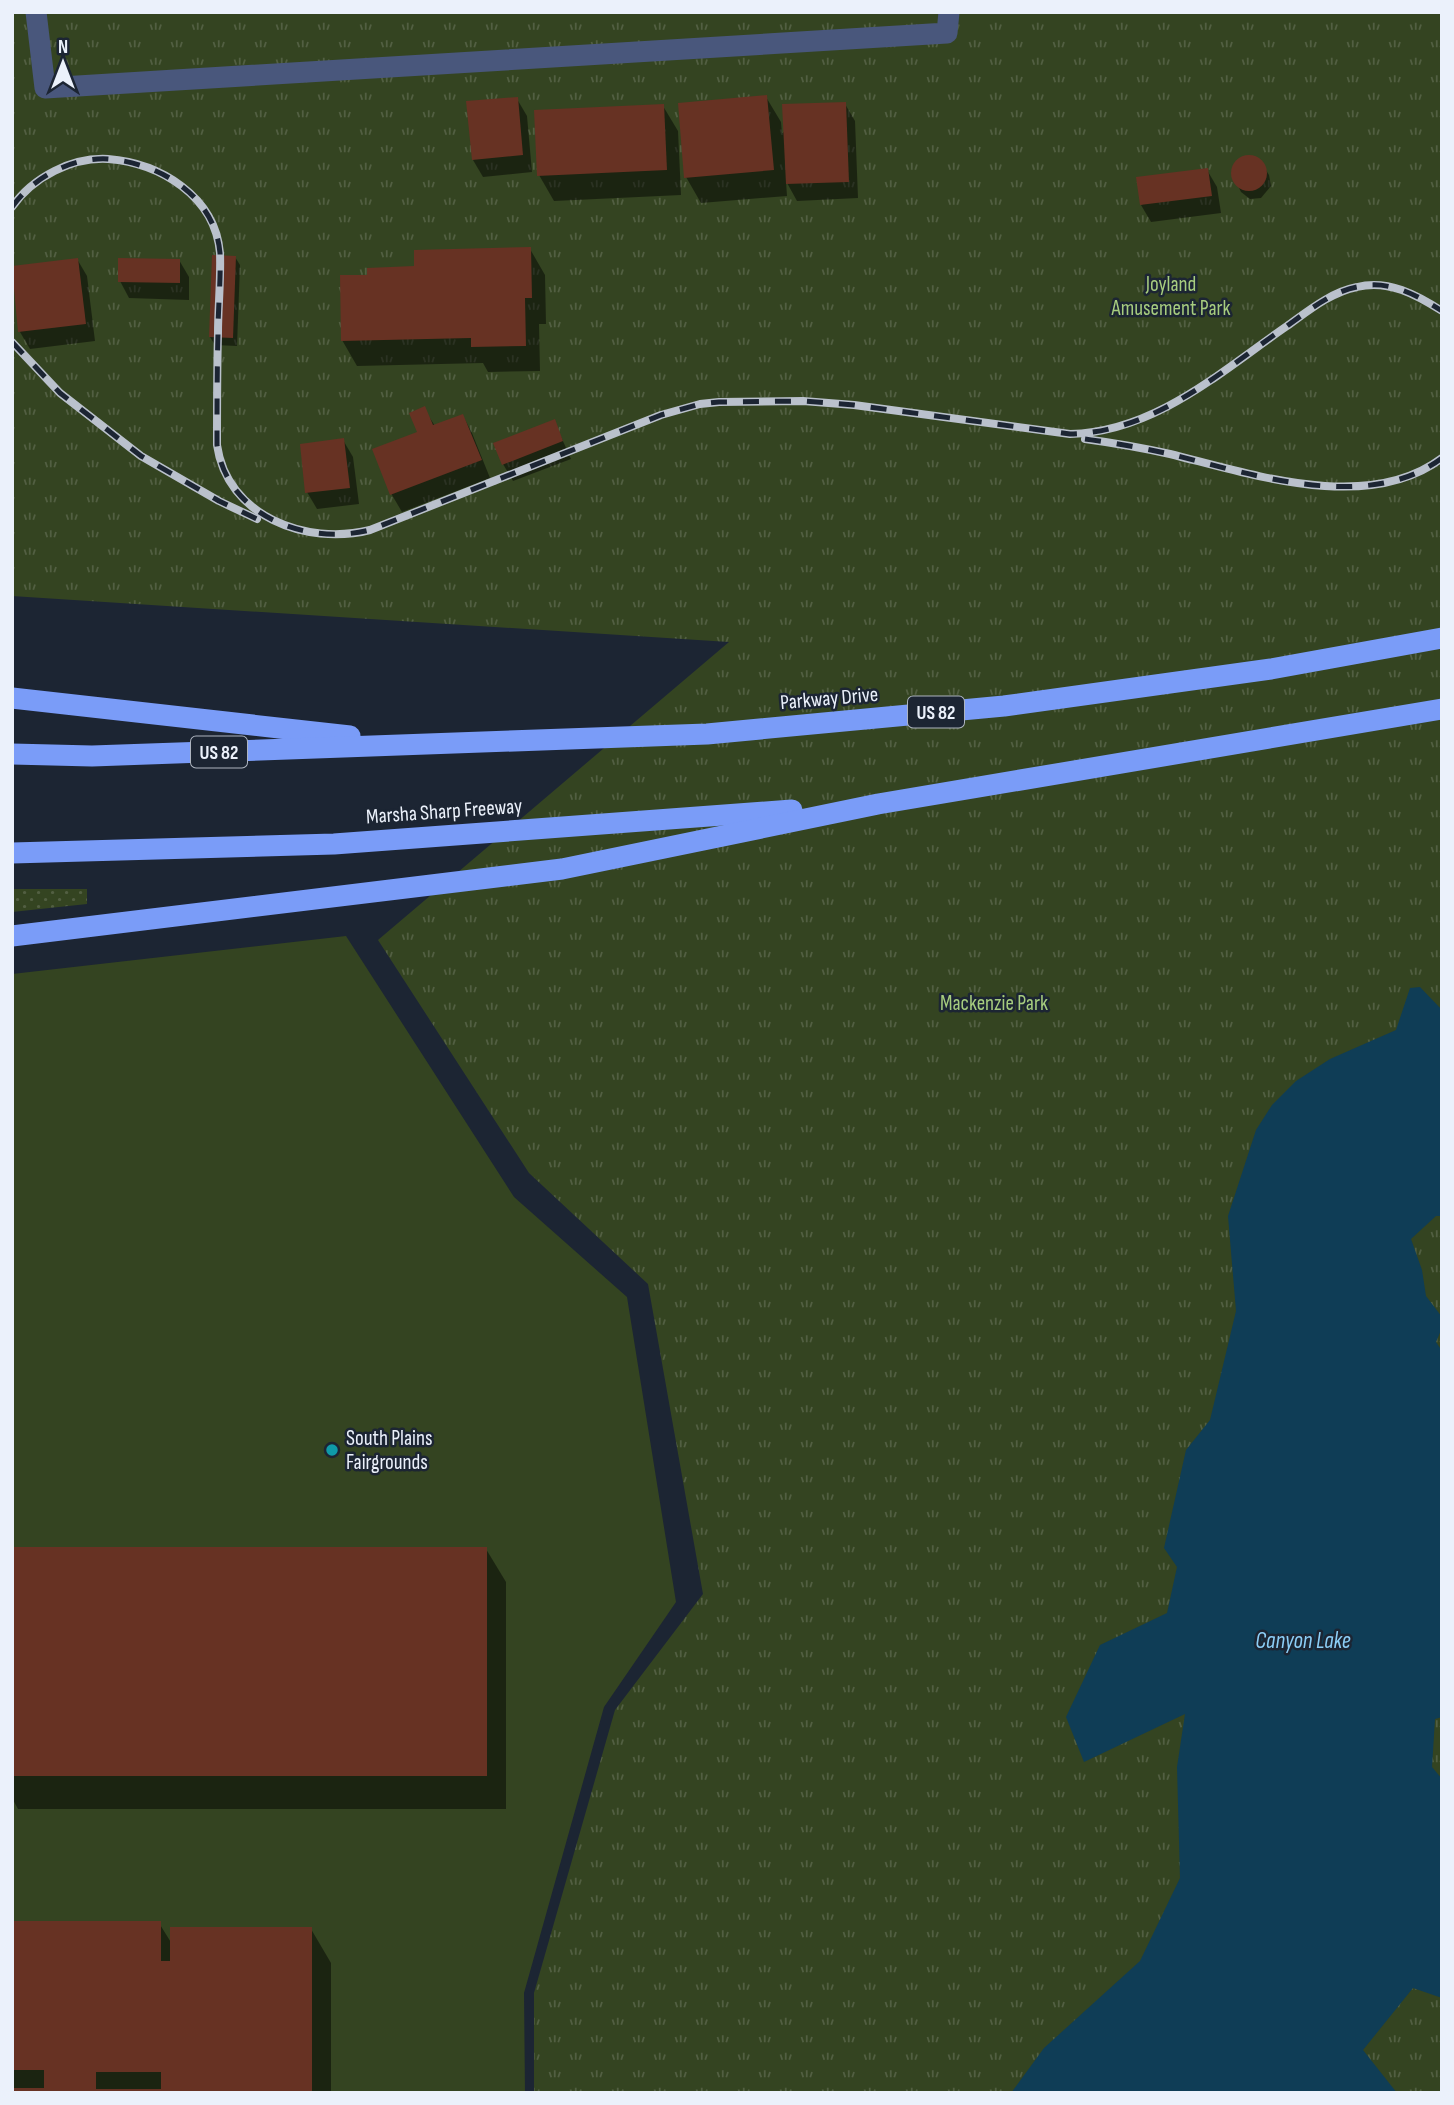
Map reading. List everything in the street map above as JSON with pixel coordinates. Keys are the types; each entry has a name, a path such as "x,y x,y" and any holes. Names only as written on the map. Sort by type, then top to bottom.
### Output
{"highway":[{"name":"Parkway Drive","path":"426,744 707,734 1004,706 1270,669 1442,638"},
{"path":"12,698 426,744"},
{"path":"12,936 562,869 878,804 1442,709"},
{"name":"US 82","path":"12,754 92,756 426,744"},
{"name":"Marsha Sharp Freeway","path":"12,853 334,844 878,804"}],"lane":[{"path":"37,12 45,88 947,33 949,12"}],"green space":[{"name":"Mackenzie Park","path":"12,12 1442,12 1442,2093 534,2093 534,1993 615,1710 703,1594 648,1284 529,1173 378,940 729,642 12,596"},
{"path":"12,889 87,889 87,904 12,912"},
{"name":"South Plains Fairgrounds","path":"346,936 514,1197 627,1297 676,1602 604,1707 524,1993 525,2093 12,2093 12,974"}],"water":[{"name":"Canyon Lake","path":"1420,987 1442,1010 1442,1216 1436,1216 1411,1239 1422,1270 1426,1296 1442,1317 1442,1328 1436,1342 1442,1351 1442,1717 1435,1719 1432,1767 1442,1779 1442,1998 1413,1988 1363,2050 1397,2093 1011,2093 1044,2048 1140,1961 1180,1878 1177,1767 1185,1714 1084,1762 1066,1717 1100,1645 1167,1613 1177,1567 1164,1548 1186,1450 1210,1420 1236,1311 1228,1216 1256,1130 1272,1105 1296,1081 1330,1059 1396,1030 1410,988"}],"building":[{"path":"767,95 774,170 684,178 678,103"},
{"path":"518,97 523,155 472,160 466,101"},
{"path":"846,102 849,182 786,184 782,104"},
{"path":"664,104 667,170 537,176 534,110"},
{"path":"1249,155 1262,160 1267,173 1262,186 1249,191 1236,186 1231,173 1236,160"},
{"path":"1208,168 1212,196 1140,205 1136,177"},
{"path":"531,247 532,298 525,298 526,346 471,347 471,338 341,341 340,275 367,275 367,268 414,266 414,250"},
{"path":"212,255 236,256 233,338 209,337"},
{"path":"78,258 86,324 18,332 12,266"},
{"path":"118,258 180,259 180,283 118,282"},
{"path":"425,406 433,425 463,414 482,460 390,495 372,449 417,432 409,413"},
{"path":"555,419 563,441 502,465 493,443"},
{"path":"344,438 350,488 305,493 300,444"},
{"path":"12,1547 487,1547 487,1776 12,1776"},
{"path":"12,1921 161,1921 161,1961 170,1961 170,1927 312,1927 312,2093 12,2093 12,2088 44,2088 44,2070 12,2070","holes":["96,2072 161,2072 161,2089 96,2089"]}],"railway":[{"path":"12,207 42,178 67,165 94,159 128,162 147,167 182,186 196,199 208,215 216,233 220,253 217,445 224,470 236,490 253,507 273,520 296,529 320,533 345,534 370,530 661,415 700,404 803,401 854,405 1070,434 1101,431 1130,423 1185,396 1312,308 1347,289 1369,285 1391,287 1423,299 1442,311"},
{"path":"12,342 60,393 141,456 219,501 257,519"},
{"path":"1085,439 1160,452 1272,479 1345,487 1380,484 1412,475 1442,458"}],"place":[{"name":"South Plains Fairgrounds","path":"332,1450"}],"park label":[{"name":"Joyland Amusement Park","path":"1171,296"}]}
